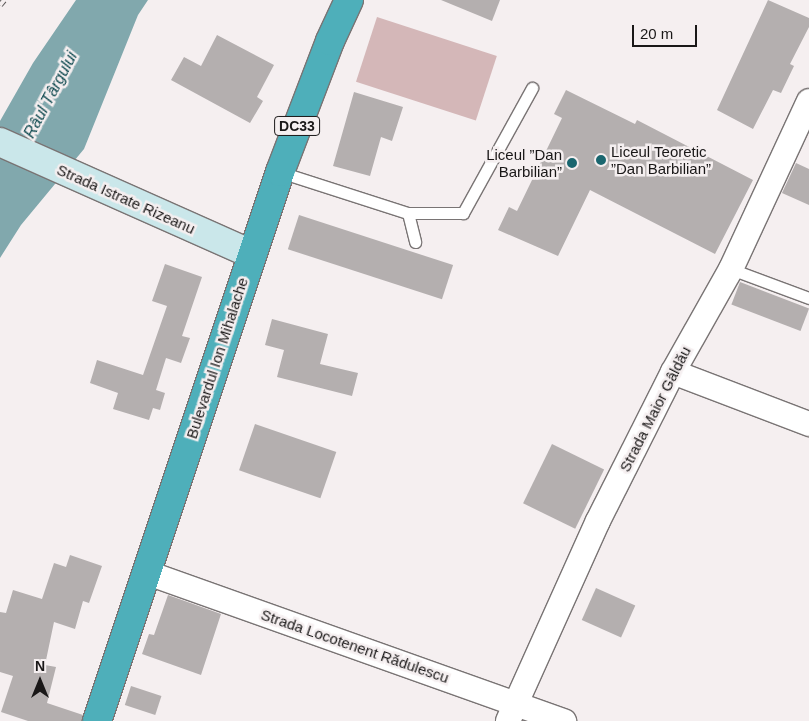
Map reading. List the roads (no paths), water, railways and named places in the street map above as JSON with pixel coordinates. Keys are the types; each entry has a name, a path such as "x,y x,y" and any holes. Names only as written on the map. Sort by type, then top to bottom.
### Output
{"highway":[{"name":"Bulevardul Ion Mihalache","path":"97,721 145,572 280,172 326,49 349,0"}],"street":[{"name":"Strada Maior Gâldău","path":"512,711 598,521 673,372 731,269 809,101"},
{"name":"Strada Istrate Rizeanu","path":"0,142 252,254"},
{"path":"673,372 809,424"},
{"name":"Strada Locotenent Rădulescu","path":"145,572 512,711 564,721"}],"lane":[{"path":"280,172 408,213 463,213 532,88"},
{"path":"408,213 416,242"},
{"path":"731,269 809,298"}],"water":[{"name":"Râul Târgului","path":"76,0 148,0 138,15 84,149 21,225 0,258 0,121 33,63"}],"railway":[{"path":"0,5 4,0"}],"place":[{"name":"Liceul Teoretic ”Dan Barbilian”","path":"601,160"},
{"name":"Liceul ”Dan Barbilian”","path":"572,163"}]}
